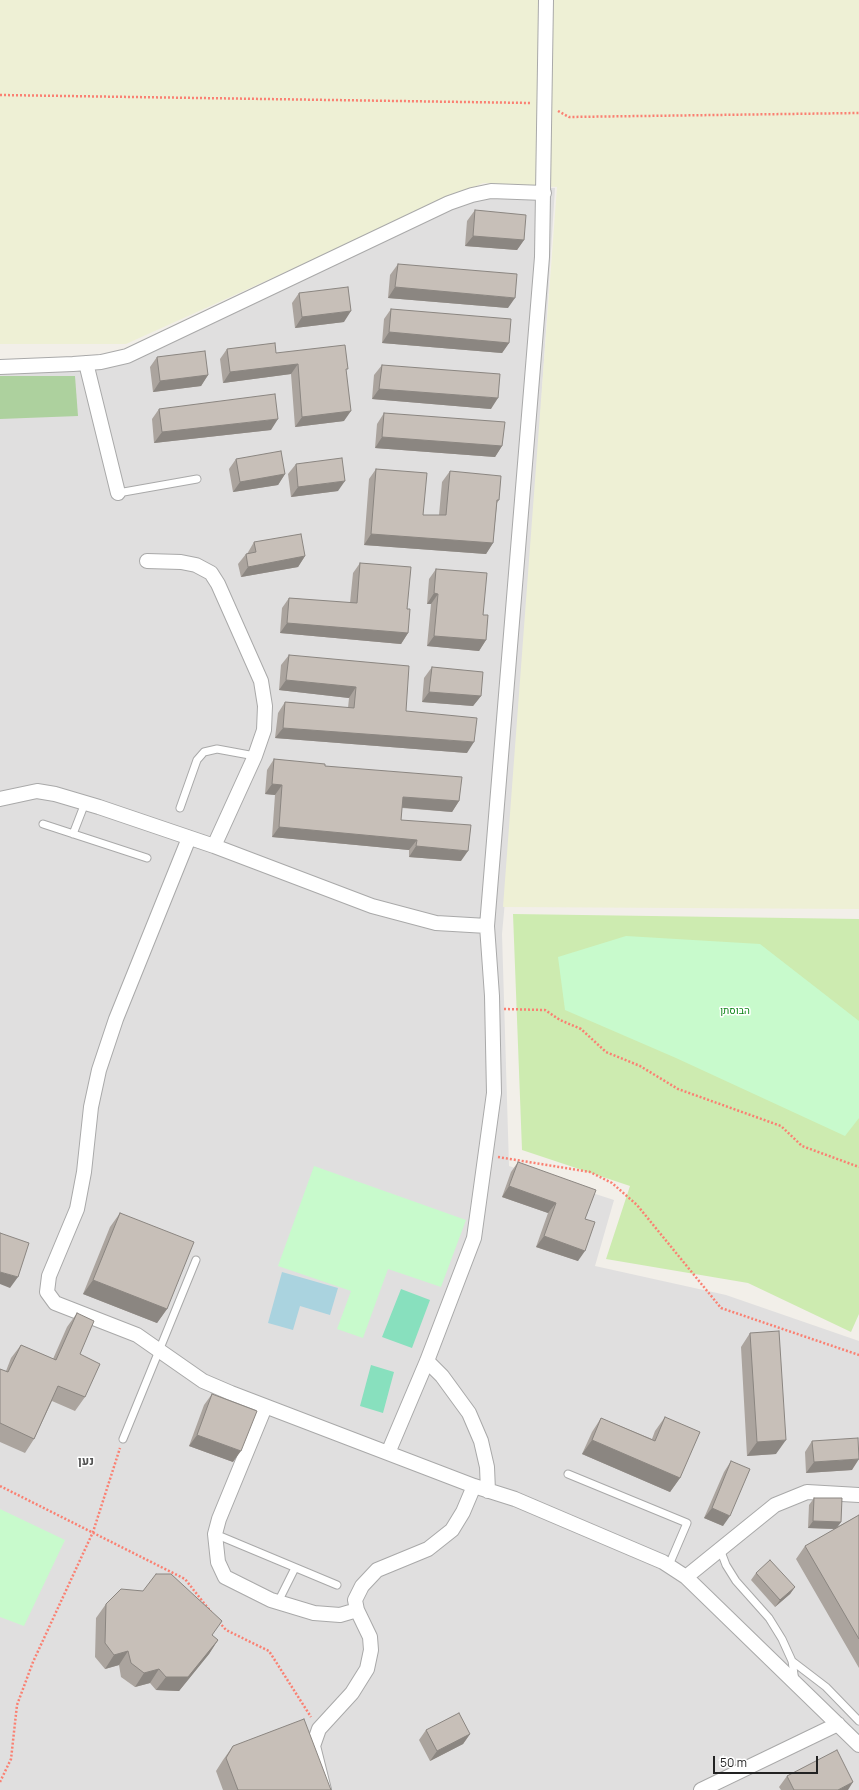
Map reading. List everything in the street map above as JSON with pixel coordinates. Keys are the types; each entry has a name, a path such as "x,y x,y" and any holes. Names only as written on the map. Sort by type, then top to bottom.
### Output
{"street":[{"path":"388,1453 427,1361 474,1238 494,1093 492,1009 487,926 542,265 546,103 546,0"},
{"path":"0,367 86,363 126,356 449,203 472,195 491,192 544,193"},
{"path":"86,363 118,493"},
{"path":"147,562 181,562 196,565 211,573 218,584 261,681 265,706 264,730 255,756 214,846"},
{"path":"2,797 37,791 84,803 214,846 372,906 436,923 487,926"},
{"path":"189,838 116,1019 98,1070 91,1107 84,1172 77,1209 48,1276 47,1292 55,1303 137,1335 203,1380 265,1407 474,1486 516,1499 637,1550 668,1565 686,1577 859,1746"},
{"path":"427,1361 446,1382 469,1413 480,1441 487,1467 488,1491"},
{"path":"265,1407 215,1534 218,1562 225,1577 278,1602 314,1613 340,1615 357,1610"},
{"path":"324,1790 312,1746 319,1729 352,1693 367,1669 371,1650 370,1637 357,1610 355,1600 362,1586 377,1570 428,1549 452,1530 463,1512 474,1486"},
{"path":"686,1577 775,1505 807,1492 859,1495"},
{"path":"702,1790 838,1724"}],"lane":[{"path":"118,493 197,479"},
{"path":"180,808 197,760 204,752 217,749 255,756"},
{"path":"73,834 84,803"},
{"path":"43,824 147,858"},
{"path":"122,1439 196,1260"},
{"path":"568,1474 687,1523 668,1565"},
{"path":"215,1534 337,1585"},
{"path":"720,1549 726,1564 736,1581 769,1618 782,1639 792,1661 795,1684"},
{"path":"278,1602 295,1568"},
{"path":"792,1661 826,1687 859,1721"}],"path":[{"path":"0,95 546,103 569,117 859,113"},
{"path":"492,1009 545,1010 560,1020 581,1029 606,1052 640,1066 678,1089 781,1126 802,1146 859,1167"},
{"path":"486,1156 590,1172 612,1183 637,1206 721,1308 859,1355"},
{"path":"0,1782 11,1759 17,1705 33,1662 93,1532 122,1439"},
{"path":"0,1486 185,1579 212,1613"},
{"path":"216,1619 226,1630 269,1651 319,1729"}],"shaded area":[{"name":"נען","path":"490,187 555,188 520,737 502,934 509,1166 614,1200 595,1266 726,1295 859,1341 859,1790 0,1790 0,362 73,360 125,352"}],"green space":[{"path":"0,0 859,0 859,909 503,907 557,187 483,183 126,344 0,344"},
{"path":"0,376 75,376 78,416 0,419"},
{"path":"513,914 859,919 859,1314 851,1332 748,1283 606,1259 630,1186 522,1150"},
{"name":"הבוסתן","path":"626,936 760,944 859,1021 859,1118 845,1136 676,1058 565,1010 558,957"},
{"path":"314,1166 466,1220 441,1287 388,1269 363,1338 337,1329 351,1291 278,1266"},
{"path":"401,1289 430,1300 412,1348 382,1337"},
{"path":"371,1365 394,1372 383,1413 360,1406"},
{"path":"0,1509 65,1540 24,1626 0,1617"}],"water":[{"path":"282,1272 338,1288 330,1315 300,1306 293,1330 268,1323"}],"building":[{"path":"475,210 526,215 524,240 473,236"},
{"path":"398,264 517,274 515,298 395,287"},
{"path":"348,287 351,311 302,317 299,293"},
{"path":"391,309 511,319 509,343 389,332"},
{"path":"275,343 276,353 345,345 351,411 302,417 298,364 230,372 227,349"},
{"path":"205,351 208,375 160,381 157,357"},
{"path":"382,365 500,374 498,398 379,389"},
{"path":"275,394 278,419 162,432 159,409"},
{"path":"384,413 505,422 502,446 382,437"},
{"path":"281,451 285,474 240,482 236,459"},
{"path":"342,458 345,481 298,487 296,464"},
{"path":"376,469 427,473 423,515 446,515 450,471 501,476 493,543 371,534"},
{"path":"301,534 305,556 248,567 246,554 256,552 254,542"},
{"path":"360,563 411,567 407,609 410,609 408,633 287,623 289,598 357,603"},
{"path":"436,569 487,573 483,615 488,615 486,640 434,636 438,594 434,593"},
{"path":"289,655 409,666 406,711 477,718 474,742 283,728 285,702 354,708 356,687 286,680"},
{"path":"432,667 483,672 481,696 429,692"},
{"path":"274,759 325,764 325,766 462,777 459,801 403,797 401,820 471,825 468,851 416,846 417,840 279,827 282,785 272,784"},
{"path":"518,1162 596,1190 585,1219 595,1222 585,1251 544,1236 556,1203 509,1186"},
{"path":"120,1213 194,1242 167,1309 93,1280"},
{"path":"0,1233 29,1243 18,1277 0,1272"},
{"path":"77,1313 94,1321 80,1354 100,1364 85,1397 58,1386 34,1439 0,1423 0,1369 8,1372 21,1345 56,1360"},
{"path":"779,1331 786,1440 757,1442 750,1333"},
{"path":"212,1394 257,1411 241,1451 197,1435"},
{"path":"665,1417 700,1432 680,1478 592,1440 601,1418 655,1441"},
{"path":"858,1438 859,1459 814,1462 812,1441"},
{"path":"731,1461 750,1469 730,1516 712,1508"},
{"path":"814,1498 842,1498 841,1522 813,1521"},
{"path":"859,1515 859,1639 805,1546"},
{"path":"770,1560 795,1587 780,1600 756,1573"},
{"path":"156,1574 171,1574 222,1621 212,1635 218,1640 188,1677 166,1677 159,1669 144,1673 131,1663 128,1651 114,1655 105,1643 106,1604 121,1589 143,1591"},
{"path":"459,1713 470,1734 437,1751 426,1730"},
{"path":"304,1719 331,1790 238,1790 226,1758 233,1746"},
{"path":"837,1750 853,1782 838,1790 794,1790 787,1776"}],"district":[{"name":"נען","path":"86,1462"}]}
